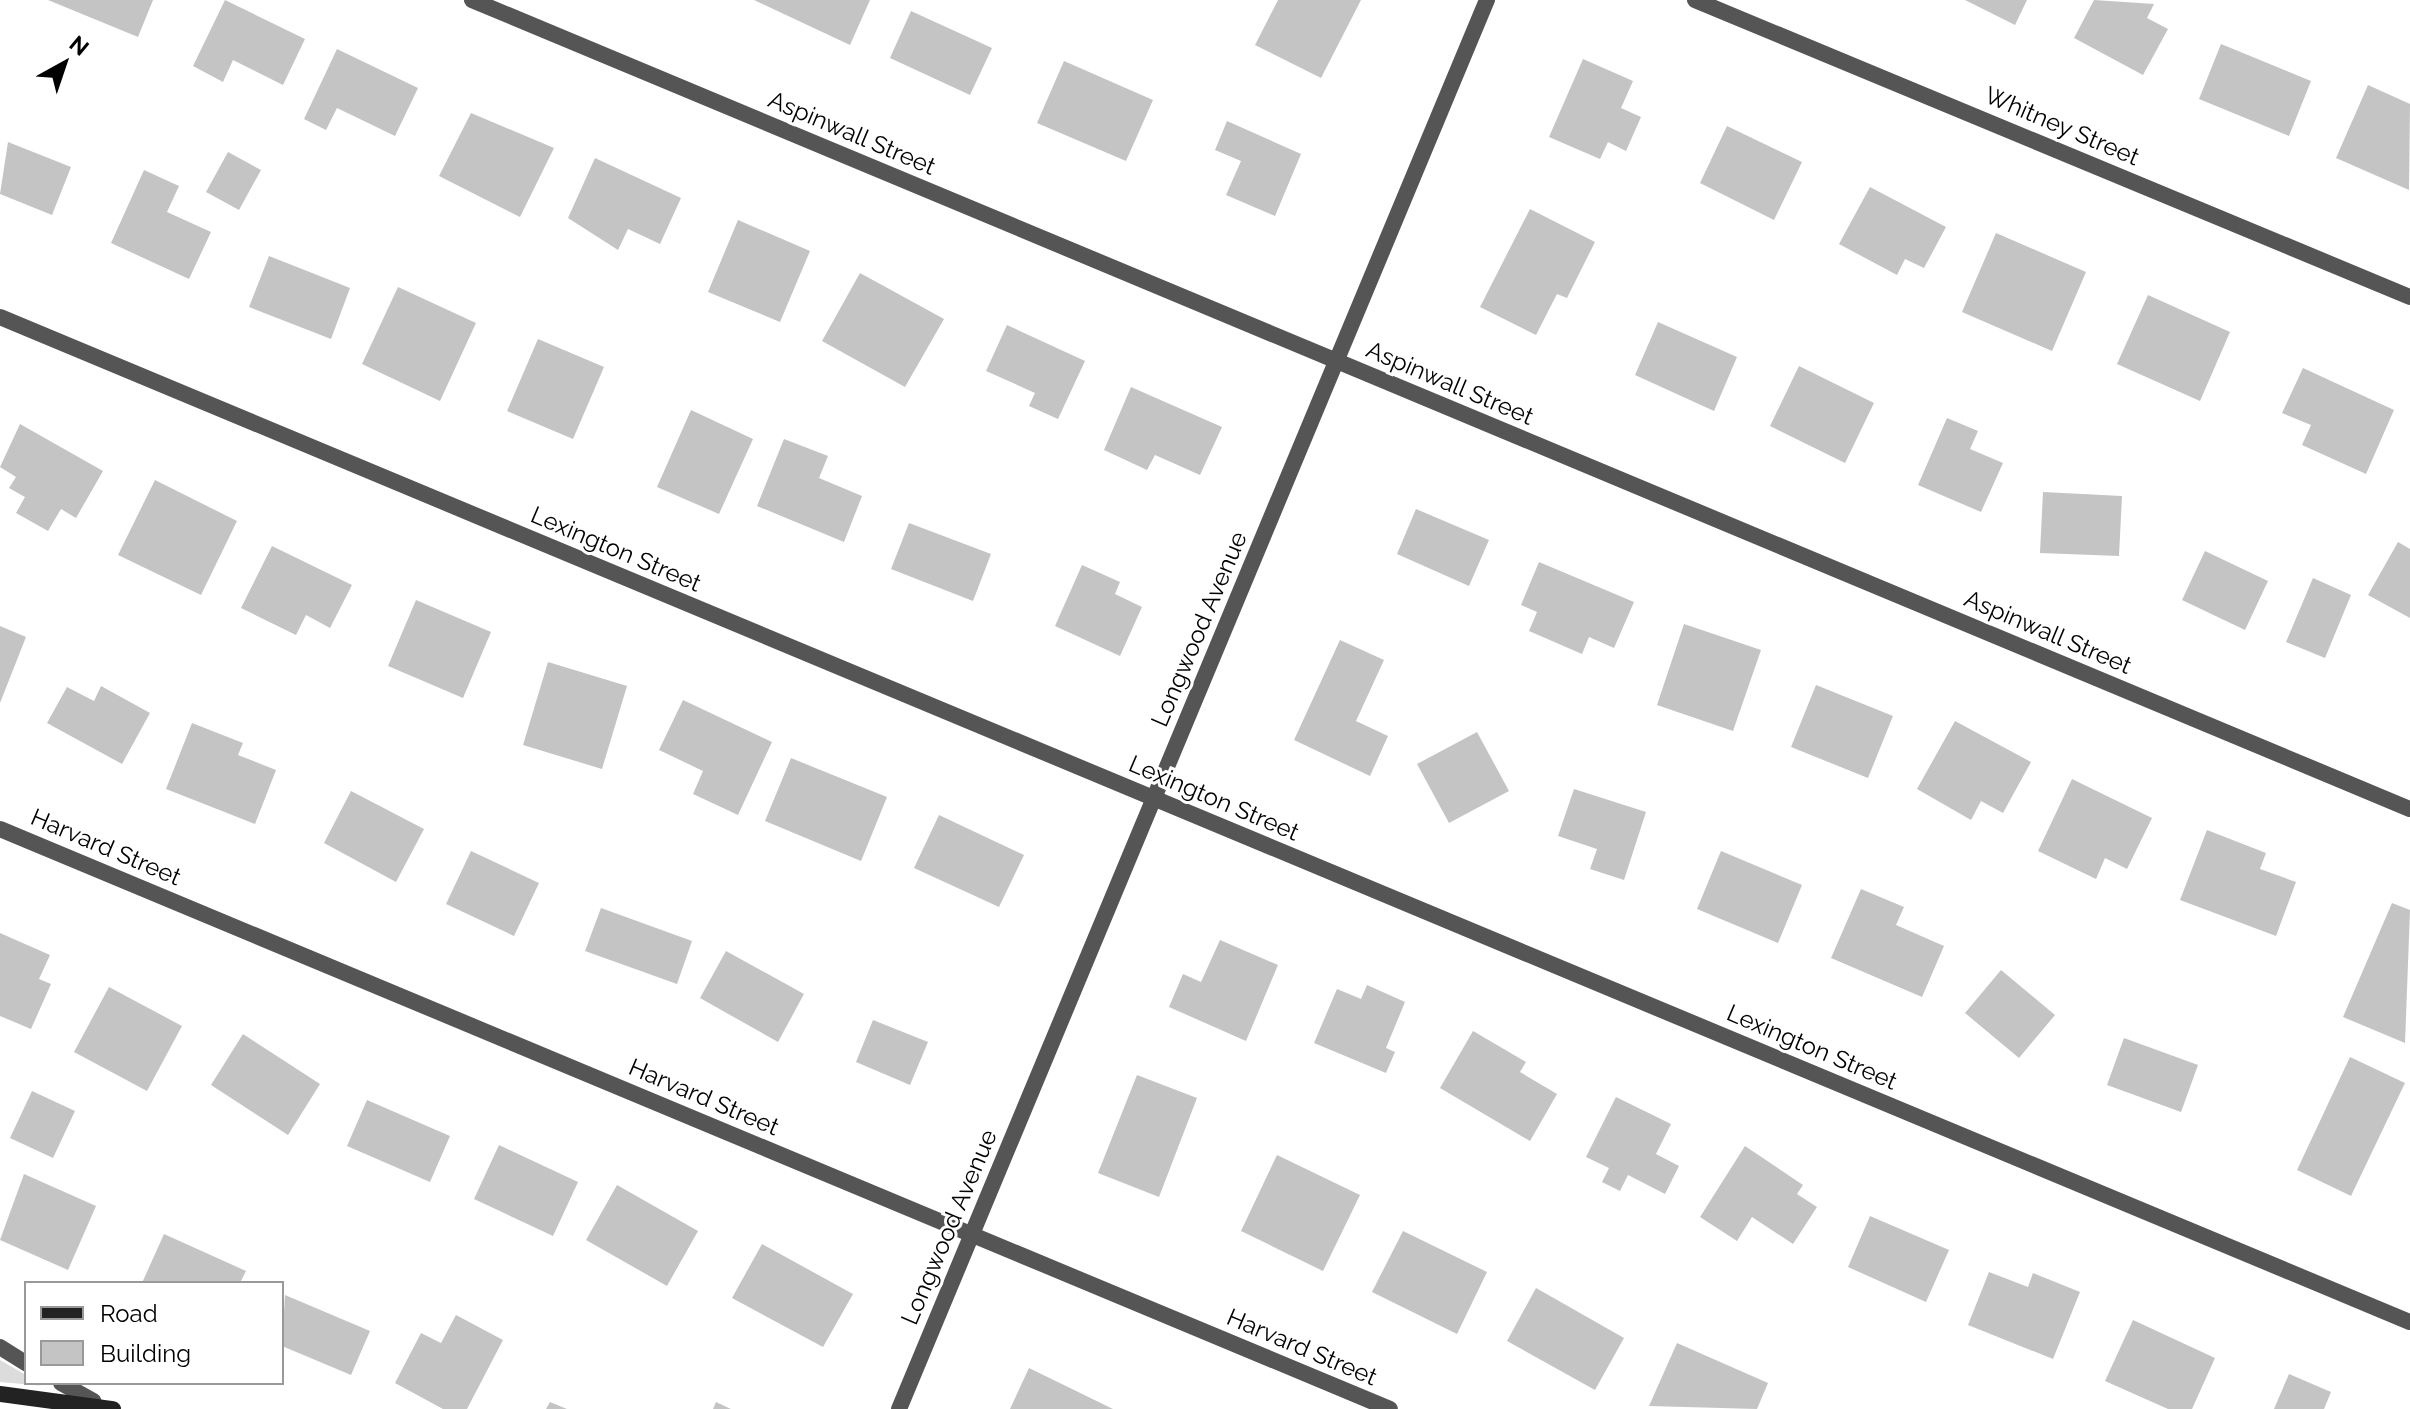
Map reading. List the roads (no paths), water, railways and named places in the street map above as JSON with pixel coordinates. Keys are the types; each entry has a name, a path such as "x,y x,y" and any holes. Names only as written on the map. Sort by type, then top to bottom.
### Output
{"main road":[{"path":"0,1394 93,1401 113,1409"}],"street":[{"name":"Aspinwall Street","path":"472,0 2410,809"},
{"name":"Longwood Avenue","path":"899,1409 1487,0"},
{"name":"Whitney Street","path":"1695,0 2410,297"},
{"name":"Lexington Street","path":"0,317 2410,1322"},
{"name":"Harvard Street","path":"0,829 1390,1409"},
{"path":"0,1347 24,1362"},
{"path":"65,1385 93,1401"}]}
